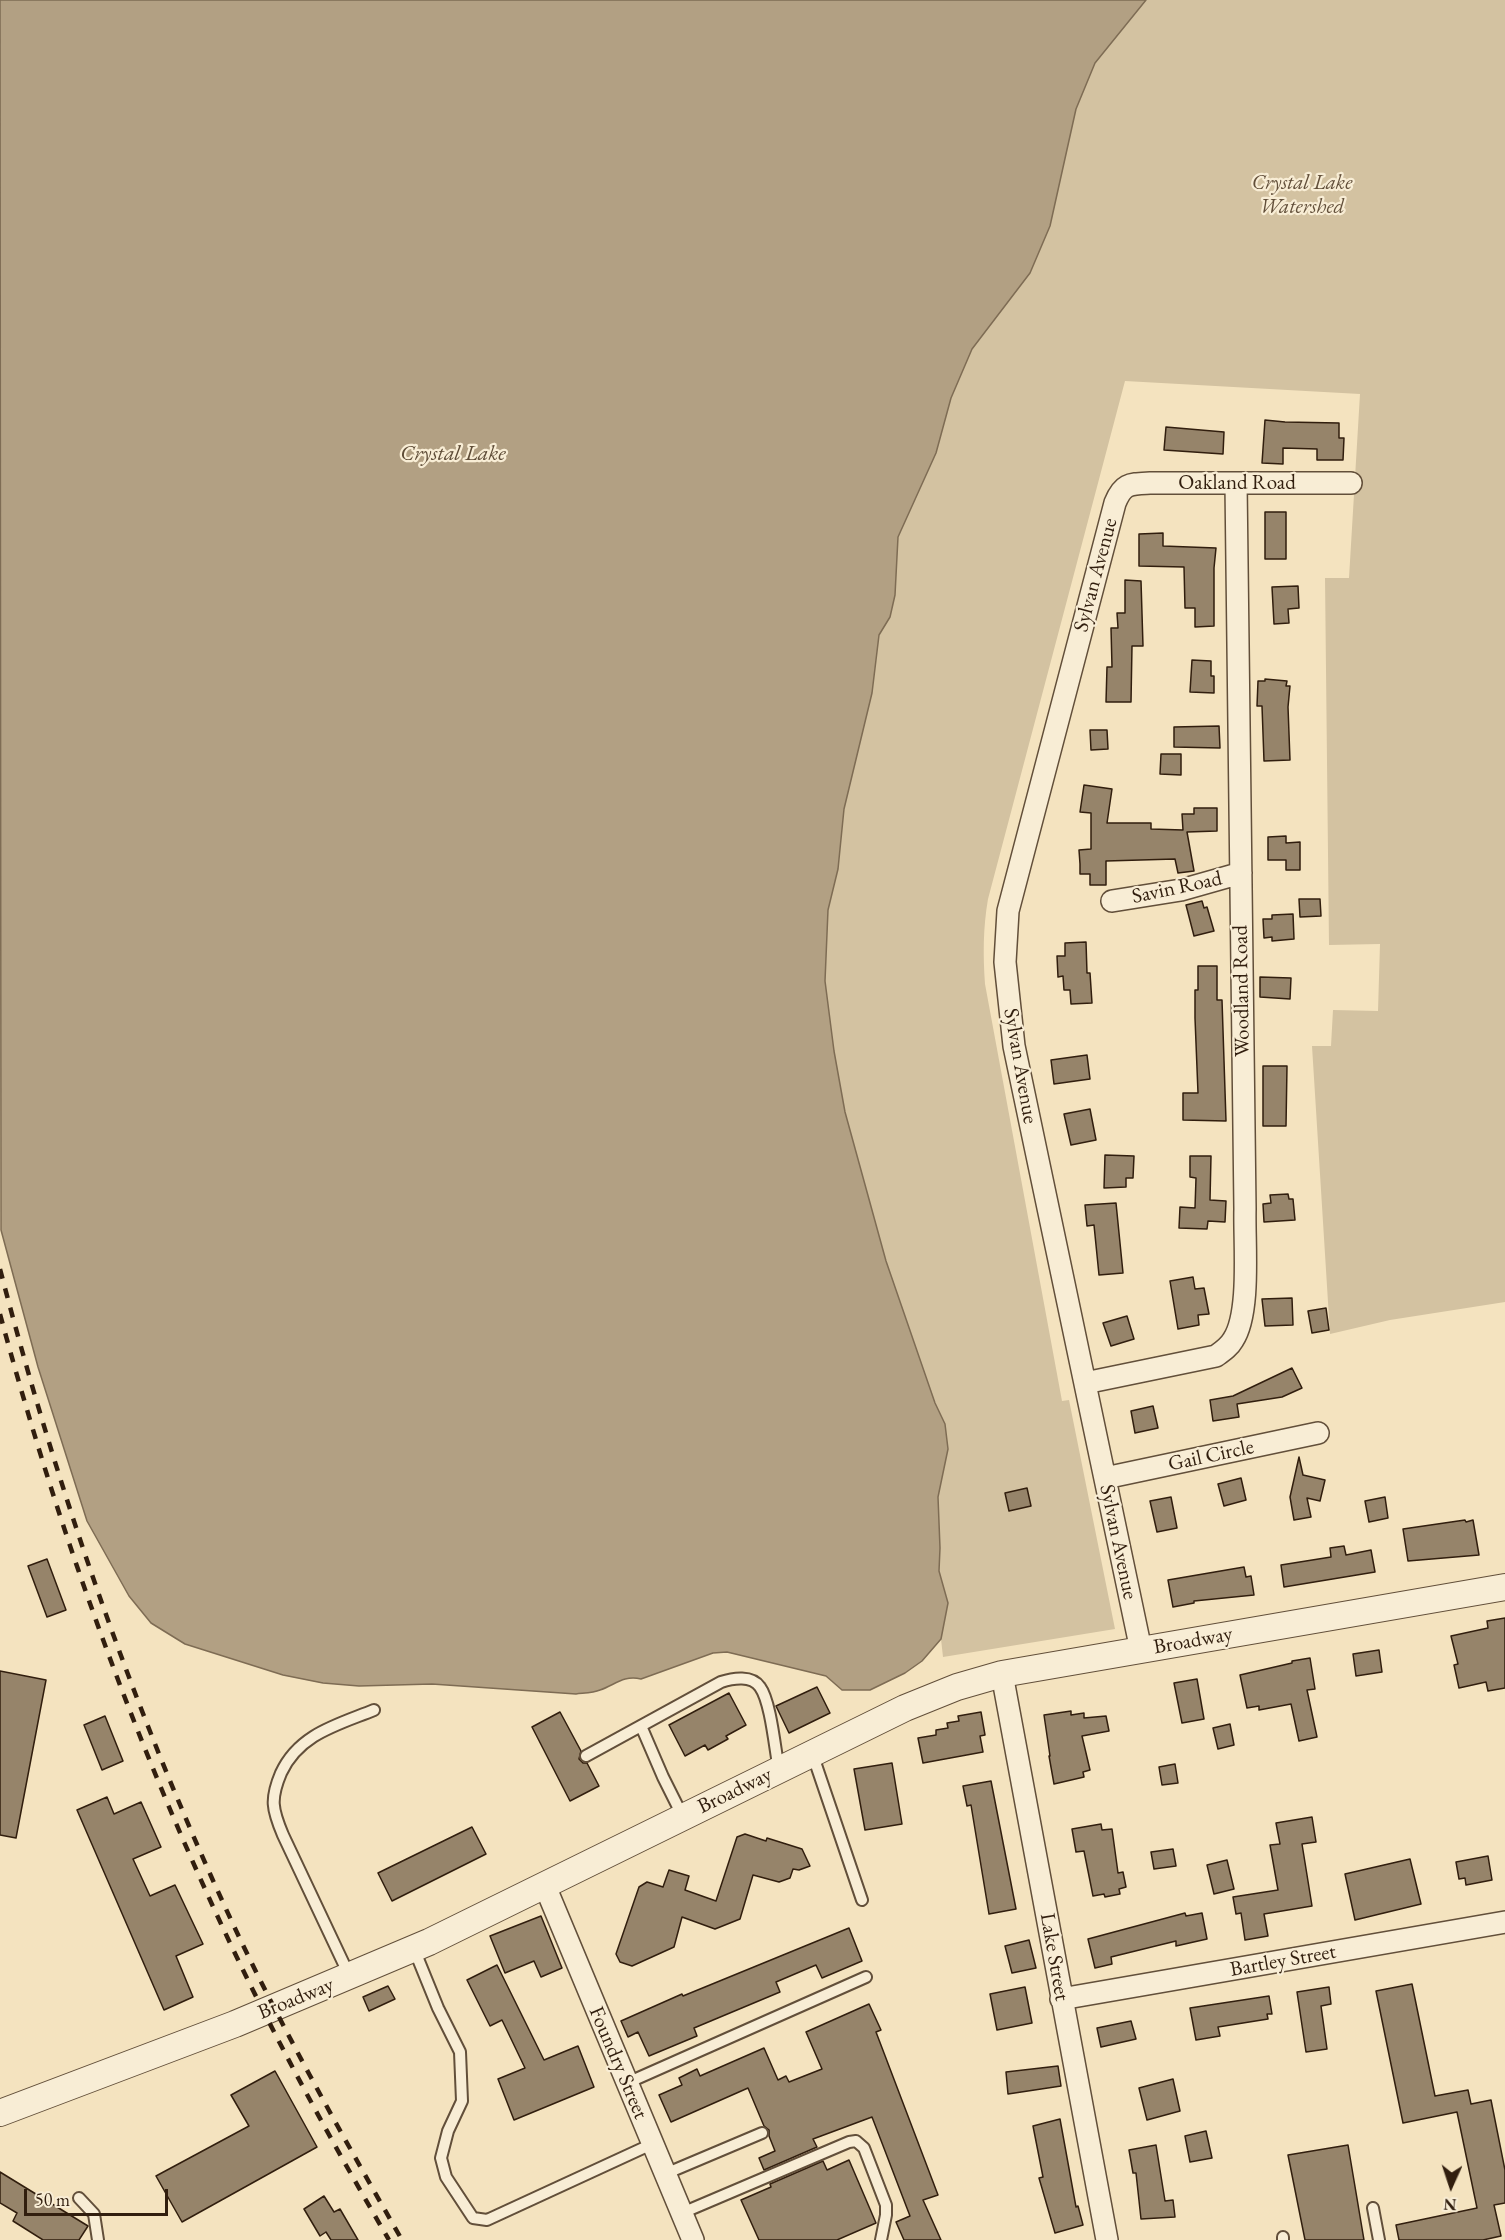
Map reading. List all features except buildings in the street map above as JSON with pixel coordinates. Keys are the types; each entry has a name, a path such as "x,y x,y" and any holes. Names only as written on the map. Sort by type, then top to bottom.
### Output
{"street":[{"name":"Oakland Road","path":"1124,488 1130,484 1143,483 1351,483"},
{"name":"Woodland Road","path":"1085,1383 1216,1356 1229,1346 1239,1329 1244,1299 1245,1209 1236,483"},
{"name":"Sylvan Avenue","path":"1124,488 1115,503 1008,911 1006,935 1007,987 1014,1046 1141,1650"},
{"name":"Savin Road","path":"1112,901 1180,890 1241,873"},
{"name":"Gail Circle","path":"1105,1478 1318,1433"},
{"name":"Broadway","path":"0,2113 234,2024 414,1949 905,1708 957,1687 1002,1674 1505,1587"},
{"name":"Lake Street","path":"1002,1674 1107,2240"},
{"name":"Foundry Street","path":"545,1886 693,2240"},
{"name":"Bartley Street","path":"1061,2000 1505,1922"}],"lane":[{"path":"586,1756 721,1682 733,1679 754,1682 760,1687 765,1699 779,1770"},
{"path":"350,1977 283,1835 272,1803 275,1786 284,1767 300,1746 324,1730 374,1710"},
{"path":"641,1726 683,1817"},
{"path":"812,1753 862,1900"},
{"path":"414,1949 460,2052 462,2101 448,2132 441,2158 446,2176 473,2218 487,2220 652,2144"},
{"path":"627,2083 866,1977"},
{"path":"665,2174 762,2133"},
{"path":"682,2213 856,2141 864,2148 885,2202 887,2212 881,2240"},
{"path":"79,2198 94,2214 98,2240"},
{"path":"1373,2208 1379,2240"}],"green space":[{"name":"Crystal Lake Watershed","path":"1146,0 1505,0 1505,1302 1390,1320 1330,1334 1312,1046 1331,1046 1333,1010 1378,1011 1380,944 1329,945 1325,578 1349,578 1360,394 1125,381 988,899 984,952 985,984 1062,1401 1069,1400 1115,1629 943,1657 941,1639 948,1603 939,1571 938,1497 948,1449 945,1424 935,1403 886,1261 845,1112 825,981 828,910 838,869 844,809 872,693 879,635 890,617 895,595 898,537 936,453 951,398 972,349 1030,273 1050,226 1076,109 1095,63"}],"water":[{"name":"Crystal Lake","path":"0,0 1146,0 1095,63 1076,109 1050,226 1030,273 972,349 951,398 936,453 898,537 895,595 890,617 879,635 872,693 844,809 838,869 828,910 825,981 845,1112 886,1261 935,1403 945,1424 948,1449 938,1497 939,1571 948,1603 941,1639 922,1661 905,1673 870,1690 842,1690 826,1676 727,1652 713,1653 641,1679 624,1679 597,1691 576,1694 432,1684 359,1686 323,1683 283,1675 185,1644 151,1623 129,1596 87,1521 38,1367 1,1230"}],"railway":[{"path":"0,1269 23,1355 76,1526 105,1611 169,1778 241,1941 279,2017 402,2240"},
{"path":"0,1314 73,1555 101,1635 163,1792 196,1869 268,2020 389,2240"}]}
